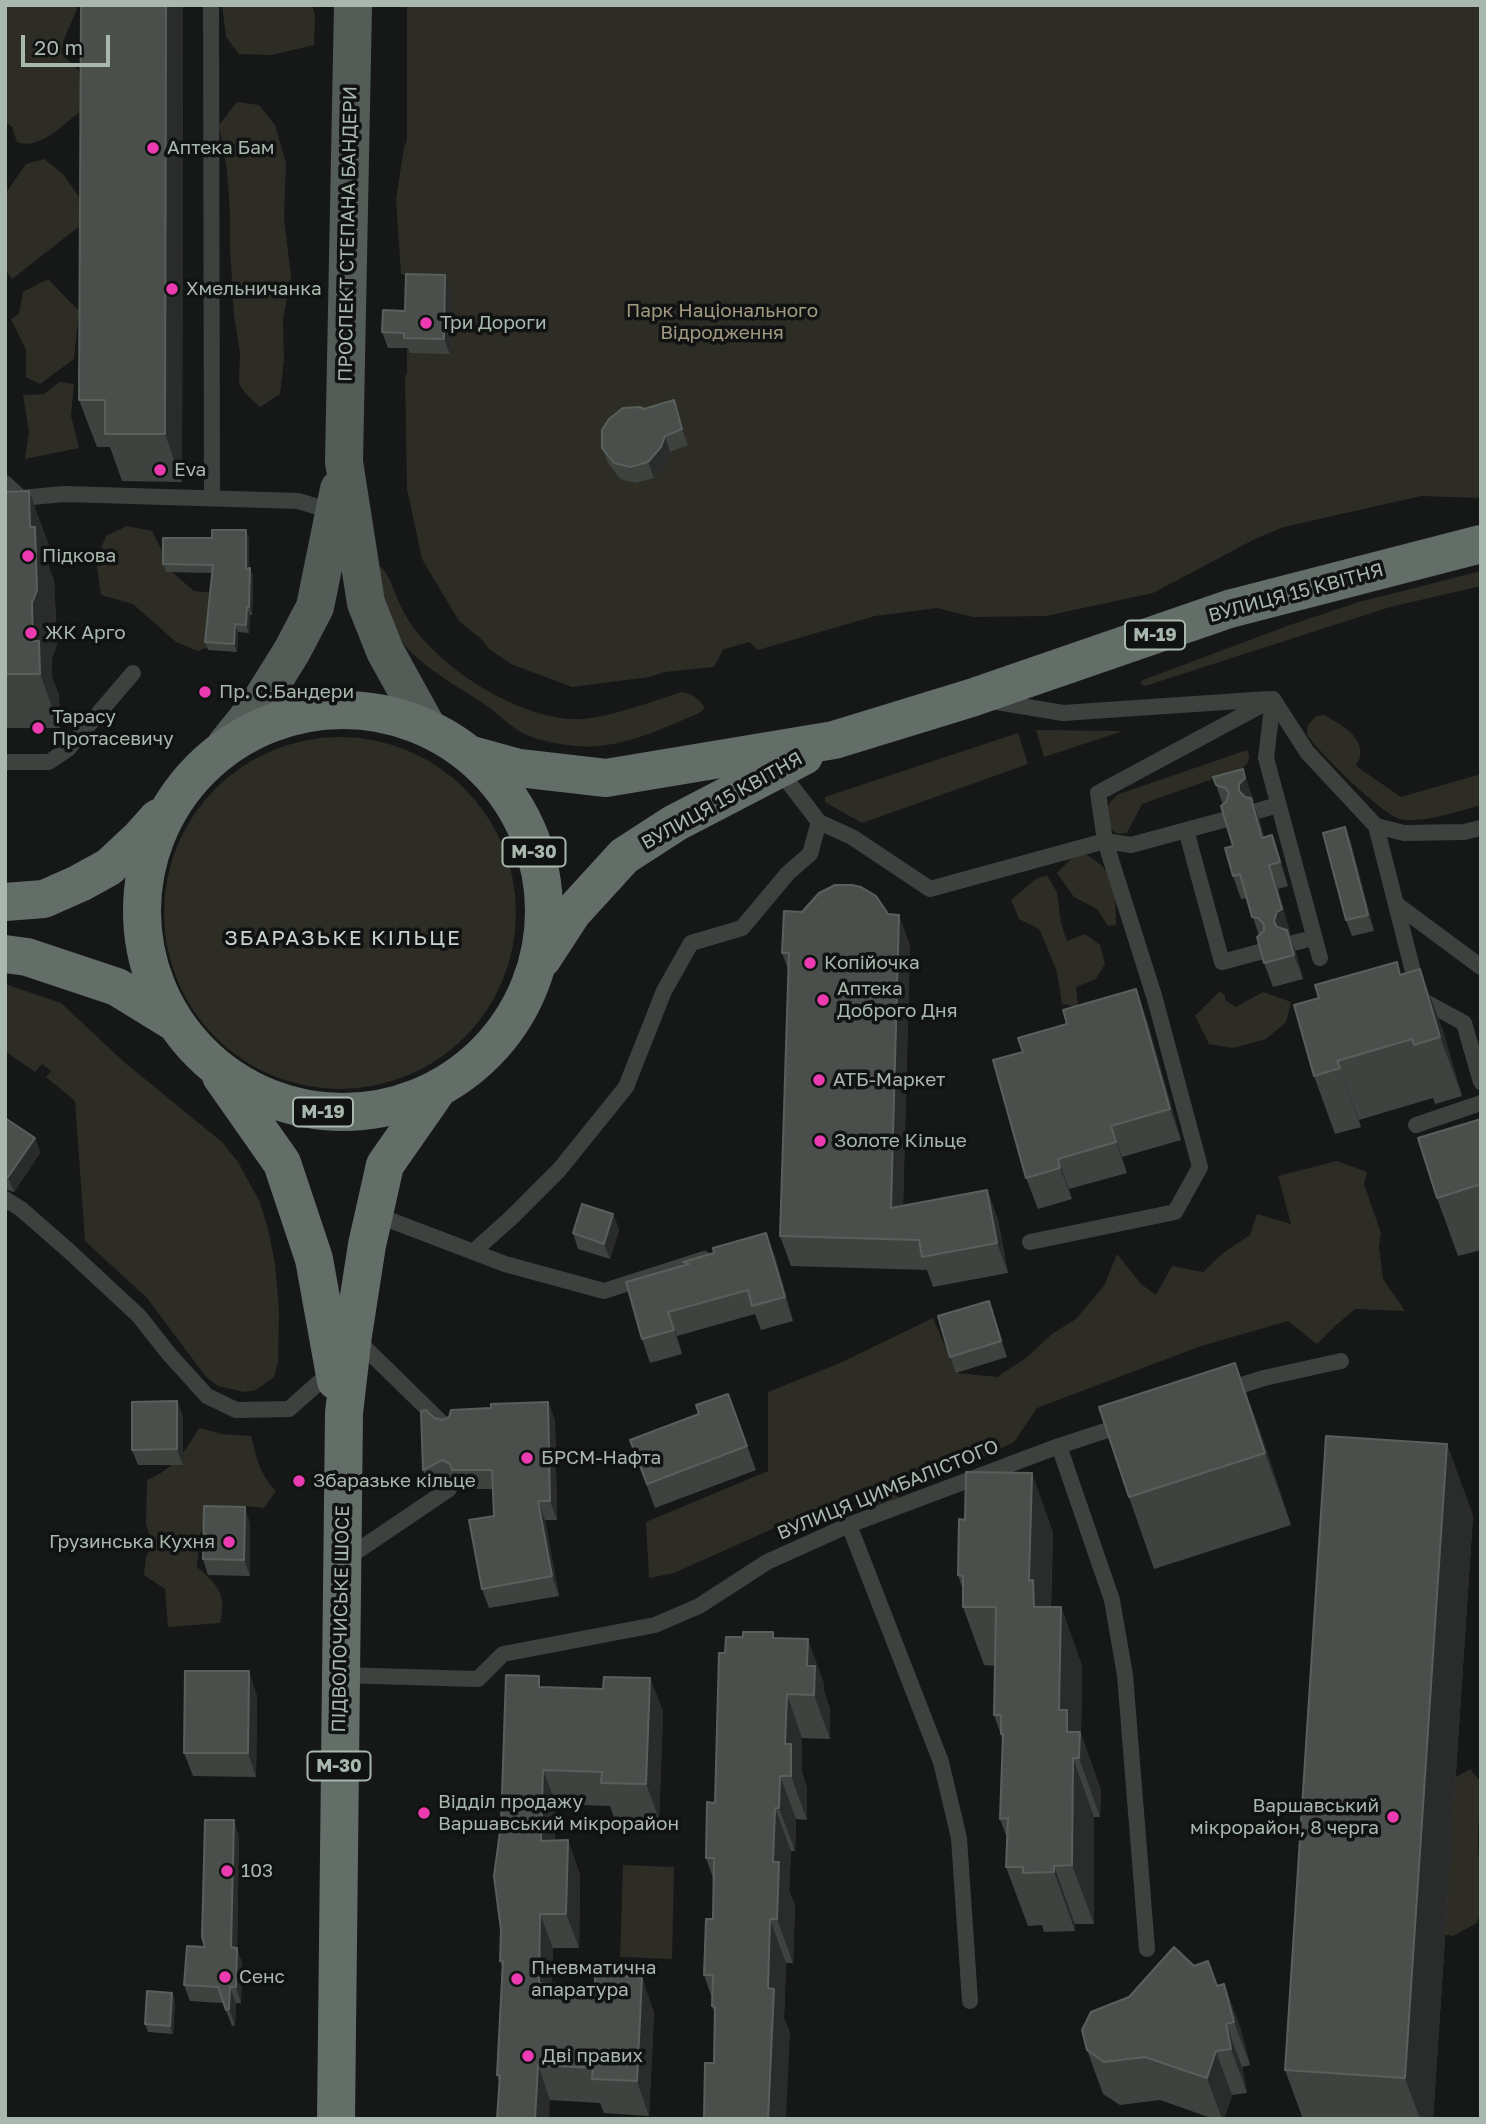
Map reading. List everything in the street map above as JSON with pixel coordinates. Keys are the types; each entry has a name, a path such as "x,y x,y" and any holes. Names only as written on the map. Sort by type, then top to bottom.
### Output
{"highway":[{"name":"ВУЛИЦЯ 15 КВІТНЯ","path":"472,755 519,768 606,778 834,740 971,698 1228,610 1481,544"},
{"name":"М-19","path":"5,902 44,899 109,867 141,837 226,745 289,715 359,709 428,727 472,755"},
{"name":"ВУЛИЦЯ 15 КВІТНЯ","path":"537,967 572,913 625,856 675,823 834,740"},
{"name":"М-30","path":"472,755 504,789 528,830 541,875 544,921 537,967"},
{"path":"174,1022 149,968 141,910 150,851 175,798"},
{"name":"М-19","path":"5,954 27,957 117,987 174,1022 215,1067 265,1098 323,1112 383,1109 438,1089 471,1067 500,1038 522,1004 537,967"},
{"name":"ПІДВОЛОЧИСЬКЕ ШОСЕ","path":"215,1067 282,1163 314,1259 344,1413"},
{"name":"ПІДВОЛОЧИСЬКЕ ШОСЕ","path":"336,2119 344,1413 367,1245 385,1165 438,1089"}],"main road":[{"name":"ПРОСПЕКТ СТЕПАНА БАНДЕРИ","path":"353,5 345,462 366,603 384,651 428,727"},
{"name":"ПРОСПЕКТ СТЕПАНА БАНДЕРИ","path":"226,745 259,704 315,607 345,462"}],"lane":[{"path":"211,5 212,498"},
{"path":"5,483 21,498"},
{"path":"5,508 21,498 64,494 298,501 335,512"},
{"path":"5,762 49,762 58,756 77,739 133,673"},
{"path":"971,698 1063,713 1273,699"},
{"path":"1273,699 1266,758 1320,958"},
{"path":"1273,699 1307,752 1376,826 1420,999 1464,1023 1481,1082"},
{"path":"1030,1242 1175,1212 1200,1167 1155,999 1105,841 1098,793 1273,699"},
{"path":"778,769 819,822 852,837 930,889 1105,841 1131,845 1227,819"},
{"path":"1257,811 1278,805"},
{"path":"473,1252 559,1170 626,1087 664,991 691,943 742,928 788,873 810,854 819,822"},
{"path":"1376,826 1404,833 1464,832 1481,828"},
{"path":"1186,830 1222,962 1263,951"},
{"path":"1396,904 1481,967"},
{"path":"1293,943 1314,938"},
{"path":"1416,1125 1481,1103"},
{"path":"5,1199 21,1209 139,1315 206,1396 236,1410 289,1409 334,1369"},
{"path":"374,1214 505,1264 604,1291 718,1255"},
{"path":"353,1335 448,1429"},
{"path":"1213,1395 1264,1378 1341,1361"},
{"name":"ВУЛИЦЯ ЦИМБАЛІСТОГО","path":"340,1675 478,1679 503,1654 655,1625 699,1606 767,1562 849,1525 1059,1446 1136,1421"},
{"path":"1059,1446 1112,1601 1125,1675 1147,1949"},
{"path":"342,1562 449,1489"},
{"path":"849,1525 941,1762 959,1838 970,2001"}],"green space":[{"path":"5,5 78,5 63,43 62,54 80,72 87,86 82,110 52,134 34,143 17,142 12,127 5,121"},
{"path":"222,5 312,5 315,15 314,45 272,55 239,54 226,37"},
{"name":"Парк Національного Відродження","path":"407,5 1481,5 1481,498 1421,496 1284,527 1255,539 1153,593 1046,616 973,617 937,608 875,616 758,650 749,642 725,649 714,667 572,687 511,664 489,649 459,621 422,559 407,489 407,276 401,274 396,199 407,141"},
{"path":"237,102 259,105 275,125 286,163 284,218 291,277 283,320 284,360 280,394 260,407 239,384 240,352 234,315 227,170 219,125"},
{"path":"44,159 63,174 82,201 81,225 12,279 5,269 5,194 26,164"},
{"path":"48,279 79,311 74,359 40,384 26,377 26,350 11,319 19,314 23,292"},
{"path":"60,382 74,384 71,416 79,448 25,459 29,432 23,395 44,394"},
{"path":"127,526 152,531 173,573 194,591 214,593 218,643 198,651 176,642 133,604 101,595 96,561 106,536"},
{"path":"376,567 381,567 386,574 408,619 431,648 467,677 509,702 552,716 585,719 628,710 682,692 695,697 705,708 650,734 611,744 571,745 541,740 525,734 431,669 406,647 388,619"},
{"path":"1481,571 1481,586 1390,607 1145,686 1140,684 1143,680 1359,602"},
{"path":"1324,715 1349,731 1358,742 1360,756 1356,766 1401,797 1481,774 1481,805 1418,820 1400,819 1391,814 1351,782 1307,735 1308,725 1316,716"},
{"path":"1036,730 1123,731 1044,757"},
{"path":"1018,733 1028,764 862,823 825,802 825,797"},
{"name":"Збаразьке кільце","path":"340,737 374,741 407,751 438,767 464,789 486,815 502,846 512,879 516,913 512,947 502,980 486,1011 464,1037 438,1059 407,1075 374,1085 340,1089 306,1085 273,1075 242,1059 216,1037 194,1011 178,980 168,947 164,913 168,879 178,846 194,815 216,789 242,767 273,751 306,741"},
{"path":"1247,750 1248,761 1241,769 1142,804 1127,833 1117,834 1109,828 1108,809 1119,794"},
{"path":"1079,851 1100,865 1111,880 1116,925 1108,926 1097,909 1074,897 1057,873"},
{"path":"1047,875 1057,893 1061,923 1067,941 1085,934 1100,945 1105,964 1096,979 1076,987 1078,1007 1062,1004 1057,972 1039,929 1019,919 1011,900 1036,879"},
{"path":"5,984 61,1003 124,1062 222,1142 238,1162 260,1202 268,1229 275,1263 279,1310 278,1362 274,1377 256,1390 244,1392 218,1386 206,1377 147,1298 85,1241 75,1101 46,1077 51,1071 42,1064 35,1072 5,1051"},
{"path":"1220,991 1225,1000 1236,1007 1263,992 1291,1002 1286,1022 1266,1039 1233,1048 1209,1044 1195,1016"},
{"path":"1337,1161 1367,1172 1364,1184 1381,1233 1379,1247 1383,1279 1405,1311 1355,1309 1317,1344 1288,1321 1201,1346 1037,1408 1014,1442 959,1469 927,1460 879,1522 866,1487 674,1573 649,1578 646,1522 768,1471 768,1392 840,1363 933,1318 957,1373 997,1377 1026,1358 1052,1334 1076,1319 1104,1286 1117,1254 1142,1285 1156,1295 1172,1266 1203,1272 1223,1253 1250,1235 1257,1214 1291,1224 1278,1176"},
{"path":"199,1428 222,1434 251,1436 262,1472 276,1491 264,1508 247,1506 233,1512 219,1511 200,1533 197,1567 219,1591 222,1605 220,1623 168,1627 165,1589 144,1575 146,1557 152,1544 146,1524 147,1480 178,1459"},
{"path":"1470,1769 1481,1782 1478,1840 1482,1886 1480,1914 1477,1923 1453,1936 1433,1933 1439,1812 1456,1777"},
{"path":"623,1865 674,1867 672,1959 620,1957"}],"building":[{"path":"81,5 166,5 165,434 105,434 105,400 79,400"},
{"path":"406,274 445,275 444,339 404,338 404,333 382,332 383,310 405,311"},
{"path":"674,400 682,429 665,436 661,447 648,462 630,467 614,463 602,448 602,430 609,419 623,408 644,409"},
{"path":"29,491 30,527 35,527 37,590 32,603 33,641 39,641 40,674 5,674 5,492"},
{"path":"212,530 246,530 246,569 250,568 249,607 246,625 235,624 234,644 205,642 213,565 163,564 163,538 212,538"},
{"path":"1243,769 1245,778 1239,784 1239,791 1245,797 1251,798 1262,838 1272,835 1280,862 1269,865 1282,909 1277,912 1274,921 1277,927 1287,930 1294,955 1264,963 1257,937 1264,931 1264,924 1258,918 1252,917 1240,874 1233,876 1225,848 1233,846 1221,806 1226,802 1229,793 1225,788 1216,785 1213,777"},
{"path":"1345,827 1368,915 1346,920 1323,833"},
{"path":"835,885 861,887 876,896 888,914 899,915 891,1208 987,1190 997,1243 922,1257 919,1240 780,1236 789,953 782,953 784,911 802,912 819,893"},
{"path":"1397,962 1400,975 1420,969 1440,1037 1414,1045 1412,1039 1337,1061 1340,1068 1314,1076 1294,1005 1319,998 1315,985"},
{"path":"1136,989 1170,1109 1111,1126 1116,1142 1058,1159 1060,1168 1026,1178 993,1060 1023,1052 1018,1038 1067,1024 1063,1010"},
{"path":"5,1118 35,1138 8,1177 5,1175"},
{"path":"1481,1119 1481,1184 1437,1198 1418,1138"},
{"path":"582,1204 613,1214 604,1244 573,1233"},
{"path":"766,1233 785,1297 752,1306 748,1290 668,1312 674,1330 642,1339 626,1282 689,1264 683,1262 714,1253 713,1248"},
{"path":"989,1301 1001,1341 950,1357 938,1316"},
{"path":"1235,1363 1265,1453 1129,1497 1099,1407"},
{"path":"728,1394 747,1446 647,1484 630,1440 699,1414 696,1405"},
{"path":"177,1401 177,1449 132,1450 132,1402"},
{"path":"548,1402 550,1501 538,1501 552,1576 482,1589 469,1520 494,1516 492,1470 452,1470 450,1464 442,1460 423,1470 421,1411 426,1410 434,1418 443,1420 449,1417 451,1410 491,1408 491,1404"},
{"name":"Варшавський мікрорайон, 8 черга","path":"1326,1436 1447,1444 1405,2078 1285,2070"},
{"path":"966,1472 1032,1473 1029,1581 1033,1580 1034,1607 1061,1607 1059,1710 1067,1710 1067,1732 1080,1732 1079,1758 1073,1758 1072,1865 1054,1866 1054,1872 1023,1873 1023,1867 1006,1867 1008,1818 1000,1819 1003,1734 1001,1715 994,1715 996,1607 963,1607 963,1576 958,1575 959,1519 965,1520"},
{"path":"204,1506 245,1507 244,1560 203,1559"},
{"path":"743,1632 773,1632 773,1638 808,1639 807,1666 815,1666 814,1695 787,1694 785,1744 791,1744 791,1776 780,1776 779,1808 775,1808 773,1862 779,1862 777,1919 770,1919 768,1988 774,1989 768,2119 704,2119 705,2063 714,2063 715,2007 712,2006 713,1975 704,1975 706,1919 713,1919 714,1858 706,1858 707,1802 715,1803 719,1653 725,1653 726,1637 743,1637"},
{"path":"185,1671 249,1671 248,1753 184,1753"},
{"path":"506,1675 539,1676 539,1687 603,1689 604,1677 650,1678 646,1784 601,1783 602,1772 543,1770 541,1841 568,1840 566,1914 540,1914 539,1983 595,1986 595,1975 642,1977 637,2081 592,2079 593,2068 538,2065 535,2119 497,2119 503,1961 500,1961 501,1930 494,1876 501,1824"},
{"path":"205,1820 234,1820 231,1947 237,1948 236,1987 230,1987 229,2009 226,2010 218,1987 184,1985 187,1946 205,1947 202,1937"},
{"path":"1174,1947 1194,1966 1208,1961 1217,1986 1224,1984 1234,2022 1226,2024 1231,2049 1216,2051 1207,2078 1145,2057 1104,2062 1087,2050 1082,2030 1091,2012 1129,1997"},
{"path":"147,1991 172,1993 170,2026 145,2024"}],"place":[{"name":"Аптека Бам","path":"153,148"},
{"name":"Хмельничанка","path":"172,289"},
{"name":"Три Дороги","path":"426,323"},
{"name":"Eva","path":"160,470"},
{"name":"Підкова","path":"28,556"},
{"name":"ЖК Арго","path":"31,633"},
{"name":"Пр. С.Бандери","path":"205,692"},
{"name":"Тарасу Протасевичу","path":"38,728"},
{"name":"Копійочка","path":"810,963"},
{"name":"Аптека Доброго Дня","path":"823,1000"},
{"name":"АТБ-Маркет","path":"819,1080"},
{"name":"Золоте Кільце","path":"820,1141"},
{"name":"БРСМ-Нафта","path":"527,1458"},
{"name":"Збаразьке кільце","path":"299,1481"},
{"name":"Грузинська Кухня","path":"229,1542"},
{"name":"Відділ продажу Варшавський мікрорайон","path":"424,1813"},
{"name":"Варшавський мікрорайон, 8 черга","path":"1393,1817"},
{"name":"103","path":"227,1871"},
{"name":"Сенс","path":"225,1977"},
{"name":"Пневматична апаратура","path":"517,1979"},
{"name":"Дві правих","path":"528,2056"}],"district":[{"name":"ЗБАРАЗЬКЕ КІЛЬЦЕ","path":"343,938"}]}
